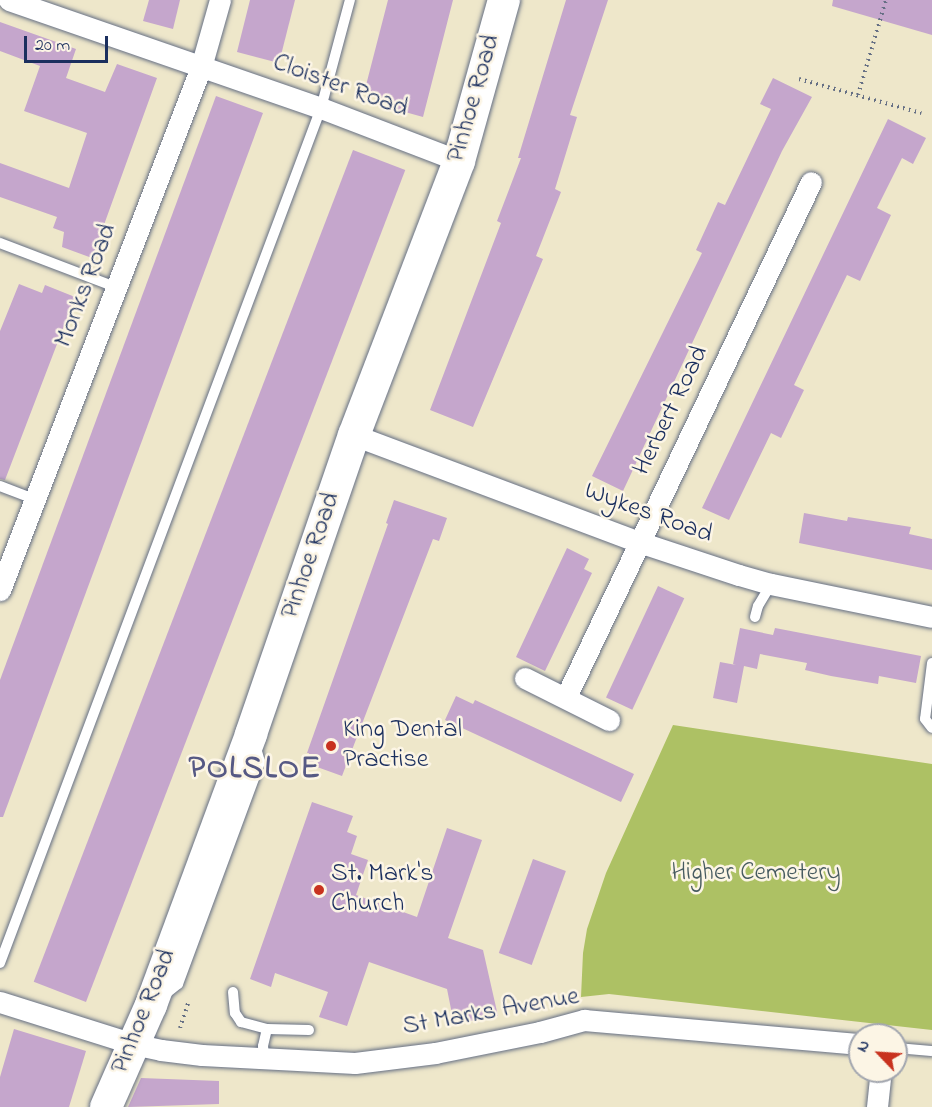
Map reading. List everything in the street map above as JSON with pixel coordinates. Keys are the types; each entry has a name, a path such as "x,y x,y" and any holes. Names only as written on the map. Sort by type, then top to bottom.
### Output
{"main road":[{"name":"Pinhoe Road","path":"106,1107 151,1005 251,734 354,435 459,160 504,0"}],"street":[{"name":"Cloister Road","path":"9,0 321,108 459,160"},
{"name":"Monks Road","path":"0,590 201,67 220,0"},
{"name":"Herbert Road","path":"566,697 811,182"},
{"name":"Wykes Road","path":"354,435 639,542 771,584 932,617"},
{"path":"525,678 609,720"},
{"name":"St Marks Avenue","path":"0,1002 133,1044 202,1055 355,1063 435,1053 540,1032 584,1020 848,1043"},
{"path":"877,1107 880,1083"}],"lane":[{"path":"0,963 321,108 350,0"},
{"path":"0,243 115,287"},
{"path":"0,486 34,499"},
{"path":"755,617 758,606 771,584"},
{"path":"932,663 925,719 932,728"},
{"path":"233,992 234,1013 241,1022 267,1029 309,1030"},
{"path":"264,1057 263,1046 267,1029"},
{"path":"908,1049 932,1051"}],"path":[{"path":"858,95 886,0"},
{"path":"799,78 921,112"}],"green space":[{"name":"Higher Cemetery","path":"673,725 932,764 932,1030 908,1027 908,1023 869,1023 609,994 581,997 583,953 587,929 606,873"}],"building":[{"path":"149,0 180,0 173,29 143,21"},
{"path":"250,0 295,0 279,63 237,52"},
{"path":"388,0 453,0 423,117 387,107 389,100 364,93"},
{"path":"566,0 608,0 570,115 577,117 555,189 561,192 536,256 543,259 473,427 430,410 501,223 497,221 521,158 518,158"},
{"path":"833,0 932,0 932,35 832,6"},
{"path":"0,22 76,49 66,78 105,92 117,64 157,78 92,258 62,247 64,232 53,228 57,217 0,197 0,163 69,188 87,133 24,111 40,66 0,51"},
{"path":"773,78 812,97 782,151 623,491 592,476 702,253 696,250 718,202 725,205 771,109 760,104"},
{"path":"216,96 263,113 3,817 0,817 0,680"},
{"path":"888,119 926,138 913,164 902,158 877,208 891,215 860,281 847,275 794,385 804,390 781,438 771,433 729,520 702,508"},
{"path":"353,150 405,170 86,1002 34,982"},
{"path":"19,284 42,293 45,285 75,297 5,480 0,479 0,331"},
{"path":"394,500 447,518 439,541 433,539 342,776 306,763 309,753 307,753 388,524 386,523"},
{"path":"804,513 847,521 848,517 911,527 909,534 932,539 932,570 799,543"},
{"path":"567,548 589,559 584,569 592,573 545,671 516,657"},
{"path":"658,586 684,598 632,710 606,697"},
{"path":"740,628 773,635 775,628 921,656 916,683 879,676 878,684 831,676 805,670 807,663 760,654 757,669 744,666 737,703 713,698 720,662 736,665 733,664"},
{"path":"456,696 473,704 475,700 634,774 621,802 445,720"},
{"path":"312,802 353,816 347,832 357,836 351,854 368,860 356,895 417,917 447,828 482,840 448,938 483,950 498,1016 454,1024 447,989 369,962 347,1026 319,1017 328,992 275,973 271,987 250,979"},
{"path":"533,859 566,871 532,965 499,953"},
{"path":"14,1029 86,1051 69,1107 0,1107 0,1077"},
{"path":"141,1078 219,1081 219,1104 128,1107"}],"place":[{"name":"King Dental Practise","path":"331,746"},
{"name":"St. Mark's Church","path":"319,890"}],"district":[{"name":"POLSLOE","path":"255,770"}]}
